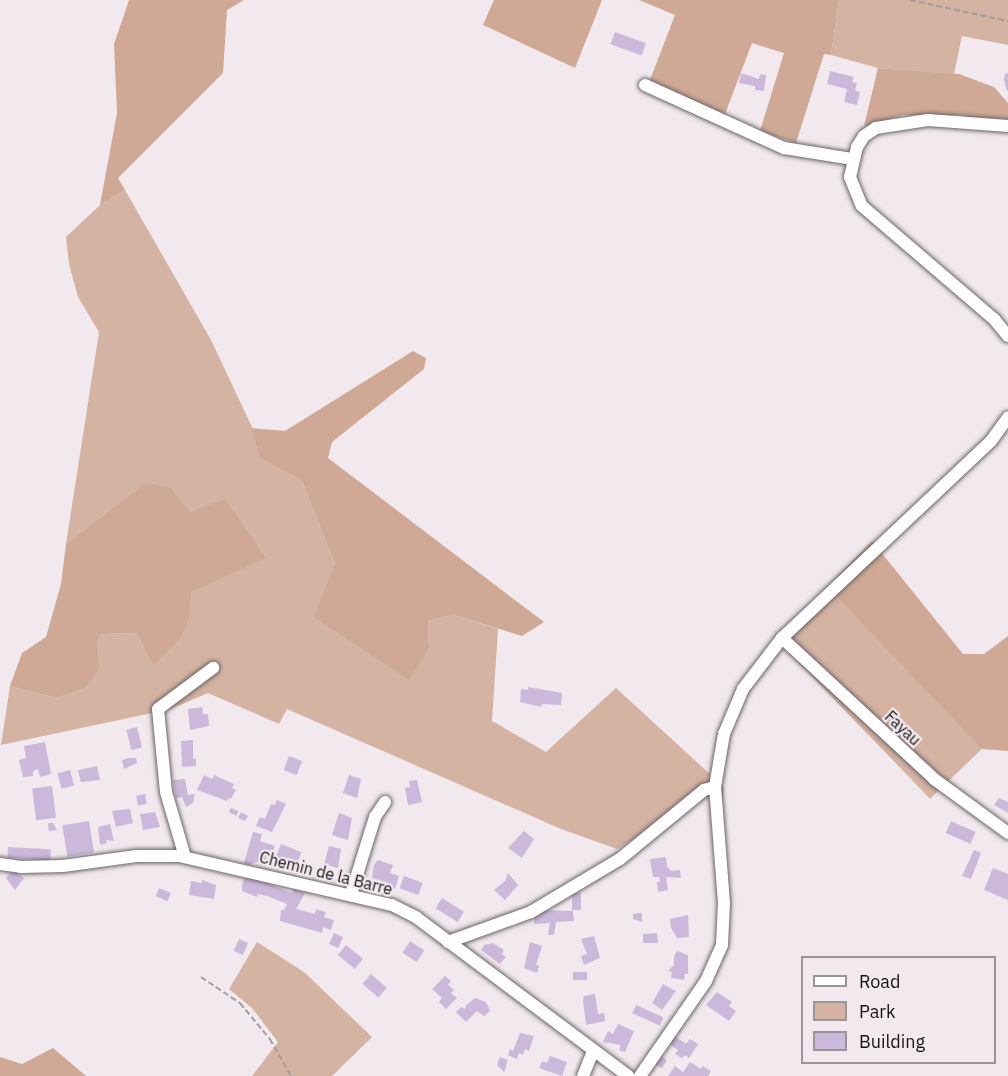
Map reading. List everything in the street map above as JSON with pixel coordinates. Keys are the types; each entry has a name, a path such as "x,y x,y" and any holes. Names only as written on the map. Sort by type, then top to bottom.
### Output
{"street":[{"path":"645,86 784,148 853,159"},
{"path":"1008,126 928,120 888,124 864,136 853,159 850,177 862,206 994,319 1008,336"},
{"path":"646,1074 712,970 722,945 724,928 715,787 719,752 730,715 755,671 782,638 991,441 1008,418"},
{"name":"Fayau","path":"782,638 934,779 1008,833"},
{"path":"185,856 166,792 158,710 213,668"},
{"path":"448,942 531,912 620,859 704,790 715,787"},
{"path":"351,894 375,817 386,802"},
{"name":"Chemin de la Barre","path":"0,864 21,867 63,866 136,856 185,856 286,882 351,894 392,905 417,918 628,1076"},
{"path":"583,1076 593,1051"}],"path":[{"path":"910,0 1008,21"},
{"path":"201,977 240,1003 270,1039 291,1076"}],"green space":[{"path":"839,0 1008,0 1008,45 962,36 954,74 878,68 831,55"},
{"path":"125,190 211,340 252,427 259,458 302,481 335,564 429,647 428,621 453,615 498,629 492,721 546,752 616,688 724,787 723,798 706,796 617,849 561,829 287,709 279,724 208,693 171,709 1,745 10,686 55,698 100,667 97,641 102,634 136,633 153,666 190,616 191,512 170,487 146,484 66,544 99,332 78,297 69,264 66,237 100,205"},
{"path":"827,587 983,748 930,799 774,638"},
{"path":"257,942 304,972 372,1037 332,1076 252,1076 278,1042 252,1008 229,989"}],"shaded area":[{"path":"129,0 244,0 227,10 223,73 118,178 125,190 100,205 117,113 114,44"},
{"path":"494,0 602,0 575,68 483,25"},
{"path":"639,0 839,0 831,55 824,54 796,143 760,131 784,53 752,43 725,114 650,80 675,15"},
{"path":"878,68 959,74 994,87 1008,103 1008,130 963,115 903,115 864,126"},
{"path":"413,351 426,358 424,369 332,442 328,458 544,622 522,636 453,615 428,621 429,647 409,680 314,617 335,564 302,481 259,458 252,428 285,431"},
{"path":"146,483 170,487 191,512 225,499 266,558 191,592 190,616 181,638 153,666 136,633 102,634 97,641 100,667 85,688 55,698 10,686 22,653 46,637 61,584 66,544"},
{"path":"872,541 963,654 984,654 1008,636 1008,751 982,749 827,587"},
{"path":"53,1048 86,1076 0,1076 0,1057 22,1064"}],"building":[{"path":"615,32 646,43 642,56 611,44"},
{"path":"830,71 854,77 852,82 857,83 855,90 860,92 857,105 844,102 847,89 827,84"},
{"path":"741,73 759,79 760,74 766,75 764,91 755,90 755,86 739,83"},
{"path":"1008,73 1007,91 1004,80 1005,74"},
{"path":"528,687 562,693 561,705 542,704 541,707 520,702 521,689 528,690"},
{"path":"202,707 203,714 208,714 209,726 190,730 188,709"},
{"path":"137,727 142,747 131,750 126,730"},
{"path":"193,740 193,759 196,759 196,766 182,767 181,741"},
{"path":"45,742 51,774 40,777 38,769 33,771 33,776 23,777 19,760 26,758 24,746"},
{"path":"289,756 302,761 297,775 284,770"},
{"path":"136,758 137,763 124,769 122,760"},
{"path":"97,766 100,780 81,782 78,770"},
{"path":"70,770 74,785 62,789 57,773"},
{"path":"204,775 212,779 214,775 234,784 232,788 236,790 231,799 227,801 197,790"},
{"path":"349,775 361,779 357,798 343,793"},
{"path":"185,779 188,795 195,794 193,803 186,807 182,797 176,798 173,780"},
{"path":"417,780 422,802 408,805 405,788 410,787 409,781"},
{"path":"52,786 56,818 36,820 32,788"},
{"path":"145,794 147,804 138,806 136,796"},
{"path":"999,798 1008,802 1008,813 994,805"},
{"path":"277,800 286,804 272,832 256,826 260,817 265,819 271,804 275,805"},
{"path":"231,808 238,811 236,816 229,813"},
{"path":"130,809 133,823 116,827 112,811"},
{"path":"155,812 160,827 143,830 140,814"},
{"path":"241,812 248,816 245,821 238,818"},
{"path":"339,813 352,818 348,840 332,835"},
{"path":"89,821 94,853 67,857 62,825"},
{"path":"951,821 976,832 970,844 946,833"},
{"path":"48,823 53,823 57,830 49,831"},
{"path":"110,824 114,841 106,840 107,843 100,845 98,827"},
{"path":"524,831 534,839 522,858 508,848"},
{"path":"253,832 262,834 260,841 275,846 269,864 259,861 249,865 244,863"},
{"path":"281,844 301,852 295,867 275,859"},
{"path":"329,846 341,849 338,868 324,864"},
{"path":"8,847 51,849 50,860 7,858"},
{"path":"974,850 981,853 971,879 962,876"},
{"path":"666,857 667,866 671,871 680,870 681,878 666,877 668,890 658,892 659,877 653,877 650,859"},
{"path":"378,860 393,865 390,873 399,876 395,889 387,886 386,882 384,886 378,884 379,880 372,878 374,865"},
{"path":"993,868 1008,874 1008,900 984,890"},
{"path":"11,872 24,878 15,890 6,878"},
{"path":"508,873 518,885 505,900 494,890 505,881"},
{"path":"246,875 292,893 294,889 305,893 296,909 315,914 316,909 326,912 324,917 334,920 331,930 323,927 322,933 280,921 281,910 284,910 287,904 267,896 258,894 257,897 242,891"},
{"path":"404,876 423,883 418,895 400,888"},
{"path":"202,880 216,885 214,899 189,895 191,881 202,883"},
{"path":"159,888 171,893 167,901 155,896"},
{"path":"572,893 581,893 581,910 572,910"},
{"path":"442,898 464,912 458,922 436,908"},
{"path":"542,910 573,911 574,921 556,922 554,935 548,935 550,923 534,924 534,916 542,914"},
{"path":"642,913 642,922 633,919 633,914"},
{"path":"688,915 689,937 677,938 671,928 670,919"},
{"path":"334,933 343,937 338,948 329,944"},
{"path":"657,933 658,943 643,943 643,934"},
{"path":"594,936 600,958 584,965 581,956 587,954 581,939"},
{"path":"239,939 248,943 243,955 234,951"},
{"path":"410,941 424,950 417,962 402,953"},
{"path":"530,942 542,946 536,965 539,966 537,973 524,968"},
{"path":"493,943 504,950 502,954 506,957 500,964 481,950 484,945"},
{"path":"346,945 363,959 355,969 338,955"},
{"path":"677,951 688,955 688,974 685,973 684,980 671,978 672,972 668,971 674,965 674,956"},
{"path":"573,972 587,972 587,980 573,980"},
{"path":"371,974 387,988 378,998 362,984"},
{"path":"445,976 451,981 448,985 454,990 451,993 457,998 446,1009 439,1002 442,998 432,989"},
{"path":"663,984 676,991 662,1010 652,1003"},
{"path":"717,992 732,1002 729,1006 736,1011 729,1021 706,1005"},
{"path":"595,994 598,1014 604,1013 605,1021 586,1025 584,996"},
{"path":"475,998 486,1002 490,1011 484,1016 477,1011 466,1022 456,1012 461,1007 465,1009 466,1005"},
{"path":"636,1005 663,1017 660,1025 632,1013"},
{"path":"618,1024 634,1031 625,1052 619,1050 621,1045 603,1042 608,1031 613,1034"},
{"path":"520,1033 534,1036 529,1051 525,1049 523,1055 519,1053 517,1059 508,1055 510,1049 513,1051"},
{"path":"675,1036 686,1044 690,1039 698,1044 689,1058 685,1055 682,1058 675,1054 678,1050 669,1044"},
{"path":"550,1056 567,1062 562,1076 539,1068 542,1061 547,1063"},
{"path":"661,1056 667,1060 662,1068 655,1065"},
{"path":"500,1057 508,1060 504,1072 497,1065"},
{"path":"690,1062 701,1069 703,1066 711,1071 708,1076 668,1076 675,1066 683,1072"}]}
